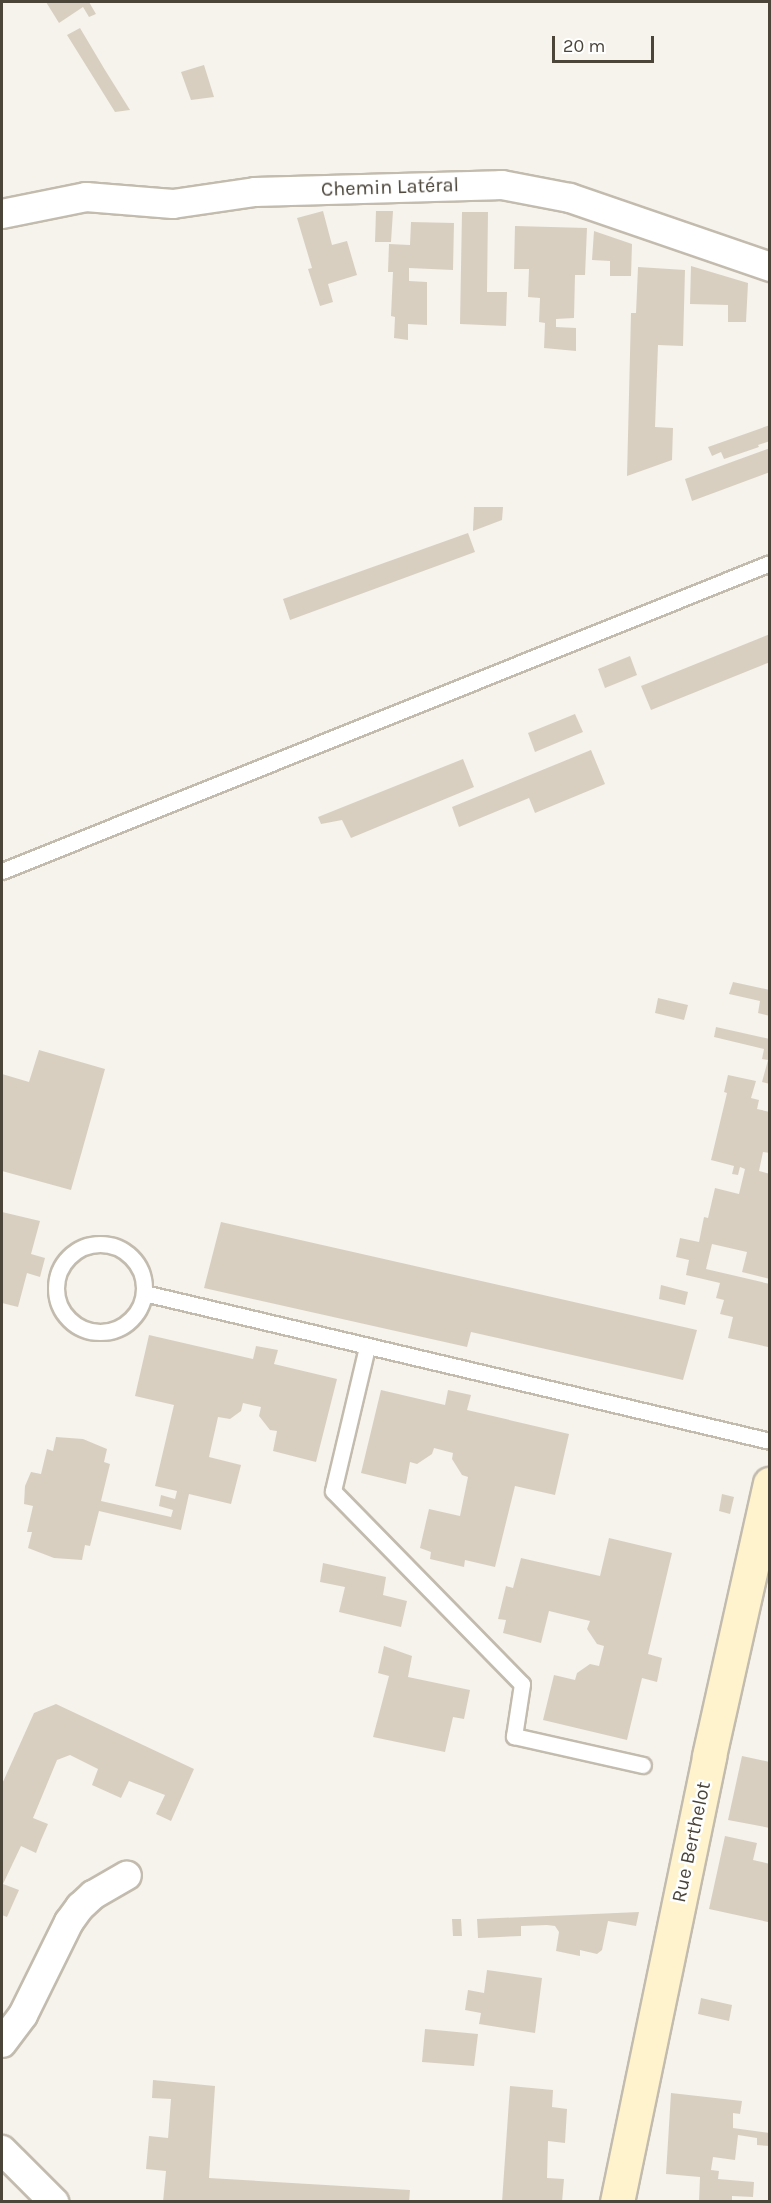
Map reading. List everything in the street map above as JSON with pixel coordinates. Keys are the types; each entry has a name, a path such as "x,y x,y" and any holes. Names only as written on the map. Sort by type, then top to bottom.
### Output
{"street":[{"name":"Chemin Latéral","path":"2,214 86,197 192,204 255,192 502,186 570,198 770,267"},
{"name":"Rue Berthelot","path":"617,2202 709,1756 770,1484"},
{"path":"2,2043 23,2015 69,1922 80,1907 93,1895 127,1875"},
{"path":"2,2150 54,2202"}],"lane":[{"path":"2,871 770,563"},
{"path":"101,1243 116,1246 128,1253 138,1264 143,1278 144,1293 140,1307 132,1319 120,1328 106,1332 92,1332 77,1326 66,1317 58,1304 55,1290 57,1275 63,1262 73,1252 87,1245 101,1243"},
{"path":"144,1293 770,1442"},
{"path":"367,1347 333,1491 522,1684 514,1736 643,1766"}],"building":[{"path":"46,2 89,2 96,14 89,17 83,7 59,23"},
{"path":"80,28 130,110 115,112 67,35"},
{"path":"204,65 214,97 191,100 181,72"},
{"path":"323,211 332,245 347,241 357,275 328,284 333,302 320,306 308,269 312,268 297,218"},
{"path":"376,211 393,211 391,242 375,242"},
{"path":"462,212 488,212 487,292 507,292 506,326 460,324"},
{"path":"411,222 454,223 453,270 409,268 409,281 427,282 427,325 408,324 408,340 394,338 395,317 391,316 393,272 388,272 389,244 410,245"},
{"path":"515,226 587,228 585,275 575,275 574,318 556,319 556,327 576,328 576,351 544,348 545,323 539,322 540,298 528,297 529,269 514,269"},
{"path":"594,231 632,244 631,276 610,276 610,261 592,260"},
{"path":"691,266 748,283 746,322 728,322 728,305 690,304"},
{"path":"638,267 685,270 683,346 658,345 655,427 673,428 672,460 627,476 631,313 636,313"},
{"path":"770,425 770,441 758,445 759,447 724,459 721,452 712,456 708,447"},
{"path":"770,448 770,472 692,501 685,479"},
{"path":"474,507 503,507 502,520 473,531"},
{"path":"468,533 475,552 290,620 283,599"},
{"path":"770,634 770,662 651,710 641,686"},
{"path":"630,656 637,675 605,688 598,669"},
{"path":"575,714 583,732 535,752 528,733"},
{"path":"591,750 605,784 535,813 529,798 459,827 452,807"},
{"path":"463,759 474,787 351,838 342,820 321,824 318,817"},
{"path":"733,982 770,990 770,1016 758,1013 760,1001 729,994"},
{"path":"658,998 688,1005 684,1020 655,1013"},
{"path":"716,1027 770,1039 770,1084 762,1082 768,1060 762,1059 764,1049 714,1037"},
{"path":"39,1050 105,1069 71,1190 2,1171 2,1074 29,1082"},
{"path":"728,1075 756,1081 751,1098 759,1100 757,1109 770,1112 770,1153 763,1152 759,1171 770,1174 770,1279 742,1272 747,1252 712,1244 706,1269 770,1284 768,1347 728,1338 733,1317 720,1314 724,1300 716,1298 720,1283 686,1275 689,1260 676,1257 680,1238 699,1242 704,1217 708,1218 715,1188 739,1194 745,1169 740,1167 738,1175 732,1174 734,1166 711,1160 727,1093 724,1092"},
{"path":"2,1212 40,1221 31,1254 45,1258 40,1277 27,1273 18,1307 2,1303"},
{"path":"221,1222 697,1330 683,1380 471,1332 467,1347 204,1288"},
{"path":"661,1285 688,1292 685,1305 659,1299"},
{"path":"149,1335 253,1359 256,1346 278,1350 274,1364 337,1379 316,1462 273,1451 277,1431 270,1430 259,1416 261,1407 243,1403 241,1411 230,1419 218,1417 209,1457 241,1465 231,1504 189,1494 181,1530 99,1511 90,1546 85,1545 82,1560 54,1558 28,1548 32,1532 27,1532 33,1506 24,1504 25,1486 31,1472 41,1474 47,1449 53,1451 56,1437 83,1439 107,1449 104,1462 110,1464 101,1501 171,1517 173,1510 159,1506 161,1495 175,1499 177,1491 155,1486 174,1405 135,1396"},
{"path":"381,1390 445,1405 448,1390 471,1395 467,1410 569,1434 555,1495 515,1486 495,1567 465,1560 464,1567 430,1559 431,1552 420,1548 429,1509 460,1516 468,1477 462,1475 452,1459 453,1453 434,1448 432,1454 417,1464 410,1462 406,1484 361,1473"},
{"path":"722,1494 734,1497 730,1514 719,1511"},
{"path":"609,1538 672,1553 648,1654 662,1658 657,1682 642,1678 627,1740 543,1720 554,1675 575,1680 577,1673 590,1664 599,1666 604,1646 597,1644 587,1629 590,1621 549,1611 541,1643 503,1633 506,1620 498,1619 506,1586 513,1588 521,1558 600,1576"},
{"path":"323,1563 386,1577 383,1595 407,1601 401,1627 339,1612 345,1587 320,1582"},
{"path":"384,1646 412,1656 408,1677 470,1690 464,1719 453,1717 445,1752 373,1737 389,1676 378,1673"},
{"path":"56,1704 194,1769 171,1821 156,1814 165,1795 129,1781 121,1798 92,1785 98,1769 70,1755 57,1760 33,1818 48,1824 36,1853 21,1846 3,1884 19,1890 7,1917 2,1915 2,1784 34,1713"},
{"path":"742,1756 770,1762 770,1828 728,1820"},
{"path":"725,1836 757,1843 753,1860 770,1864 768,1922 709,1909"},
{"path":"639,1912 636,1926 608,1921 602,1950 597,1954 580,1950 580,1956 556,1951 559,1932 555,1926 521,1926 521,1936 478,1938 477,1919"},
{"path":"452,1919 461,1919 462,1936 453,1936"},
{"path":"487,1970 542,1978 535,2033 479,2024 481,2013 465,2010 468,1990 484,1993"},
{"path":"701,1998 732,2005 729,2021 698,2014"},
{"path":"425,2029 478,2034 474,2066 422,2062"},
{"path":"153,2080 215,2086 209,2178 410,2190 409,2202 163,2202 166,2171 146,2169 149,2136 168,2138 171,2099 152,2098"},
{"path":"510,2086 553,2090 552,2107 567,2109 565,2143 548,2141 547,2178 564,2179 562,2202 502,2202"},
{"path":"671,2093 742,2101 740,2114 733,2113 733,2128 770,2133 770,2146 757,2145 757,2138 738,2135 735,2160 713,2157 711,2170 719,2171 718,2179 754,2182 753,2197 732,2196 732,2202 699,2202 700,2177 666,2174"}]}
